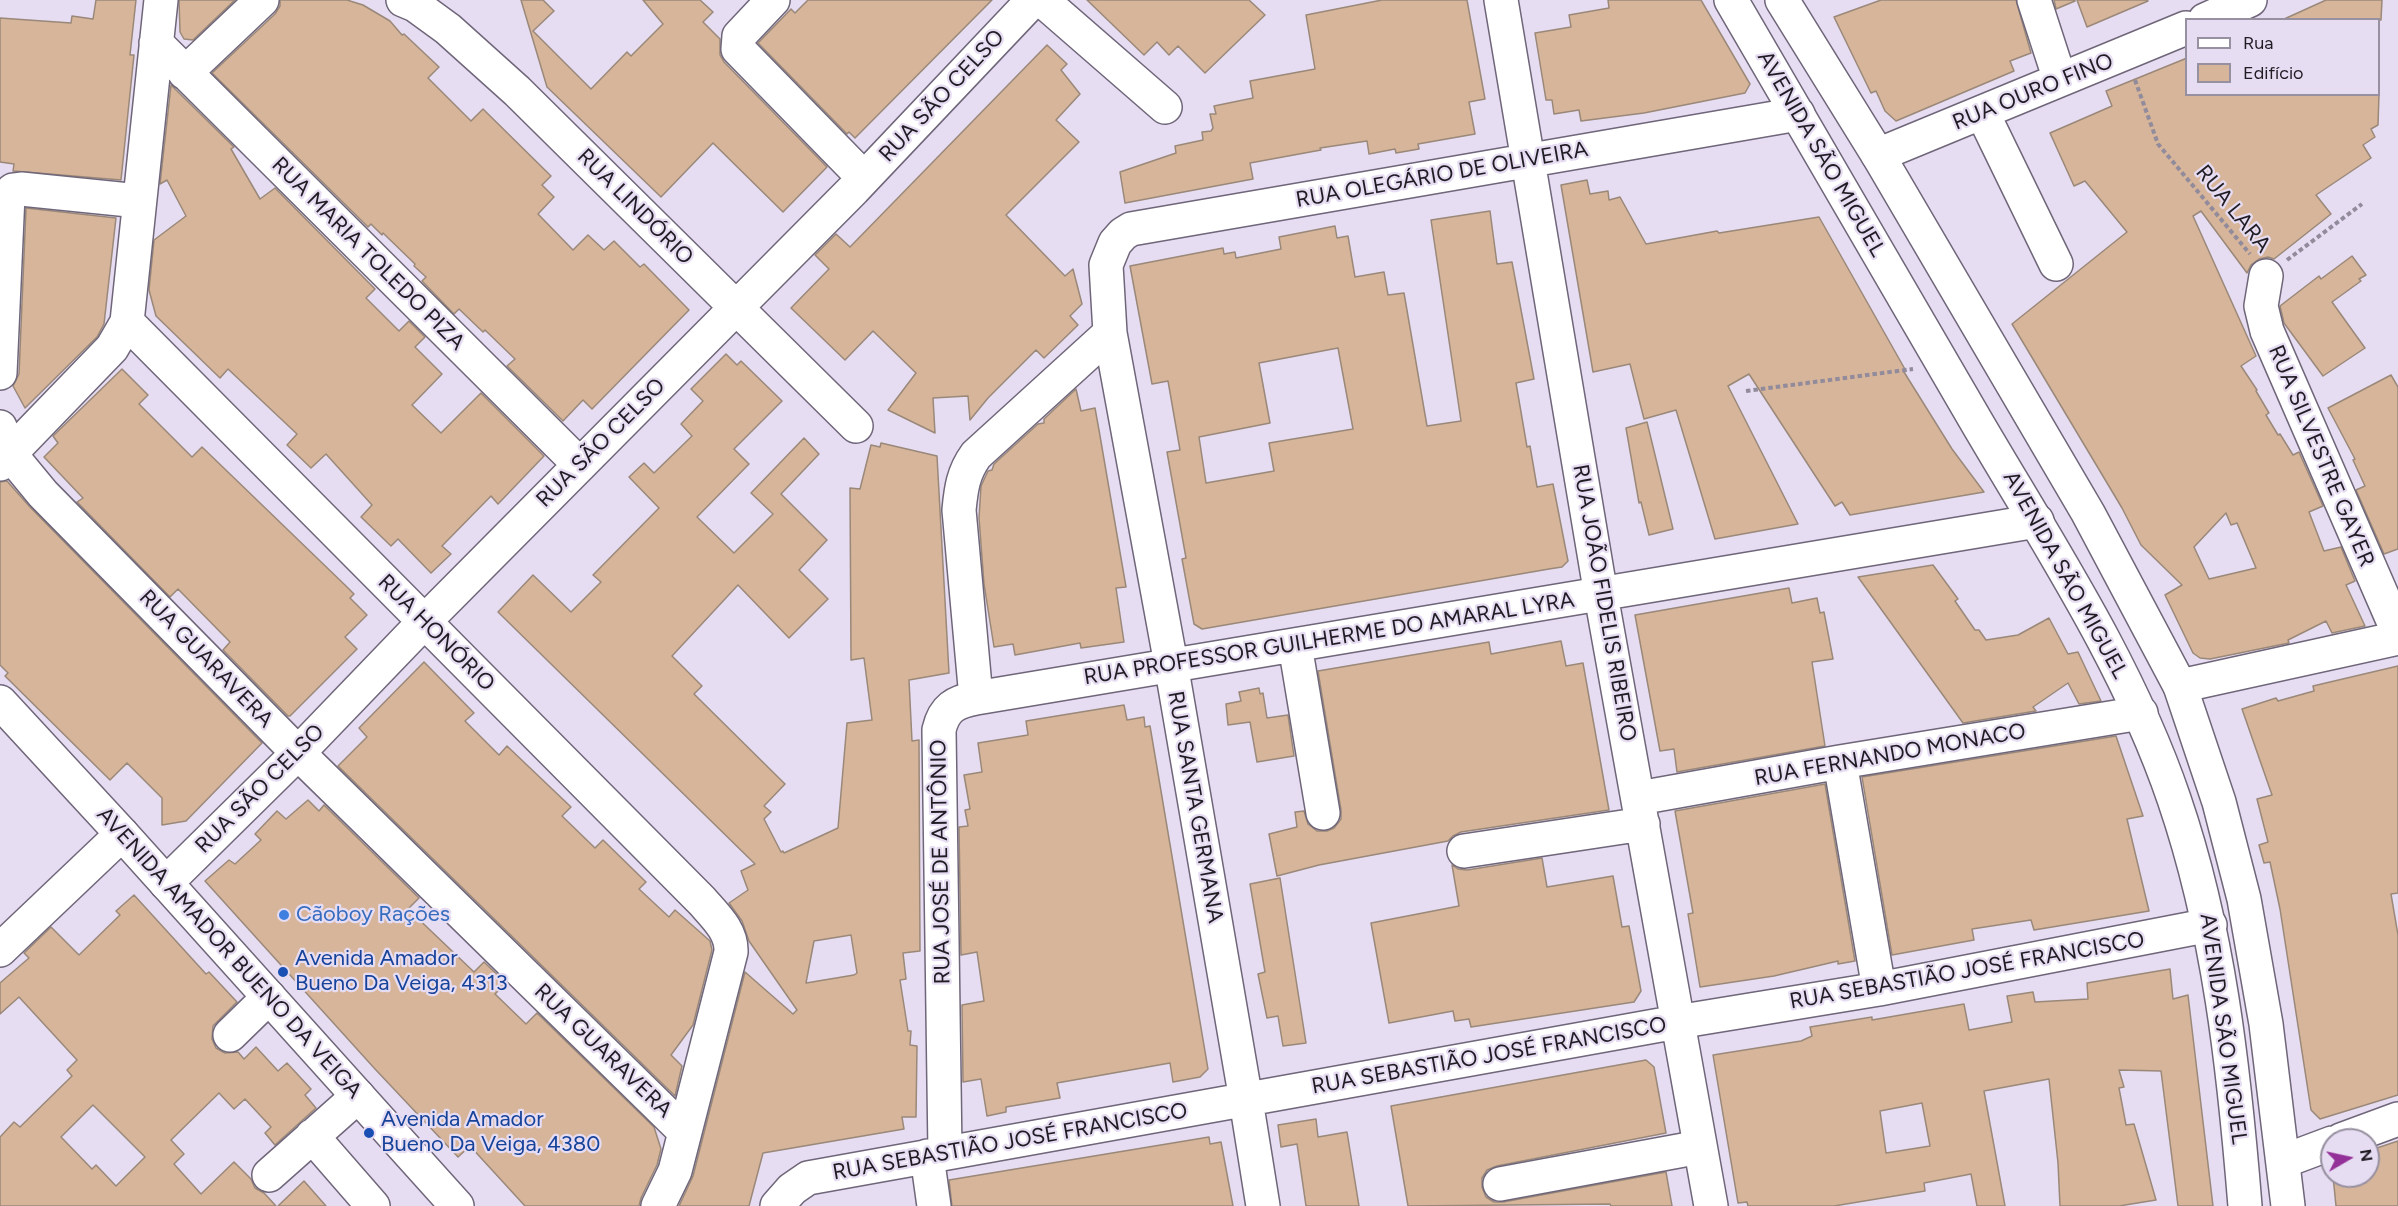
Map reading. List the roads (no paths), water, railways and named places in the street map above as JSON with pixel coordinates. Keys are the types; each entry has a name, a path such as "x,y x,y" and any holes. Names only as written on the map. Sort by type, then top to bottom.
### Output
{"street":[{"path":"3,448 112,348 127,322 161,0"},
{"path":"185,73 262,0"},
{"name":"RUA LINDÓRIO","path":"403,0 415,5 448,29 517,90 856,426"},
{"path":"773,0 739,36 738,49 864,178"},
{"name":"RUA SÃO CELSO","path":"166,883 298,753 425,621 864,178 1033,0"},
{"path":"1042,0 1165,107"},
{"name":"RUA JOÃO FIDELIS RIBEIRO","path":"1501,0 1601,595 1711,1206"},
{"name":"AVENIDA SÃO MIGUEL","path":"1731,0 2037,521 2103,638 2141,712 2174,797 2196,866 2210,926 2237,1104 2245,1206"},
{"name":"AVENIDA SÃO MIGUEL","path":"1782,0 1878,155 2088,513 2180,686 2219,802 2244,899 2266,1024 2288,1206"},
{"path":"2034,0 2060,80"},
{"path":"2210,18 2250,0"},
{"name":"RUA OURO FINO","path":"1878,155 2185,29"},
{"name":"RUA MARIA TOLEDO PIZA","path":"156,43 580,465"},
{"path":"1982,112 2056,264"},
{"name":"RUA OLEGÁRIO DE OLIVEIRA","path":"1106,265 1115,243 1131,229 1798,114"},
{"path":"0,373 8,195 13,190 21,189 140,201"},
{"name":"RUA SANTA GERMANA","path":"1106,265 1110,333 1171,664 1263,1206"},
{"name":"RUA SILVESTRE GAYER","path":"2266,276 2261,306 2267,331 2398,632"},
{"name":"RUA HONÓRIO","path":"127,322 702,901 726,931 732,945 731,952 685,1132"},
{"path":"975,698 959,510 961,484 968,466 976,455 1110,333"},
{"name":"RUA GUARAVERA","path":"3,448 43,494 298,753 685,1132"},
{"name":"RUA PROFESSOR GUILHERME DO AMARAL LYRA","path":"975,698 2037,521"},
{"path":"2180,686 2398,638"},
{"path":"1295,645 1323,813"},
{"name":"RUA JOSÉ DE ANTÔNIO","path":"934,1206 939,730 946,711 953,705 975,698"},
{"name":"AVENIDA AMADOR BUENO DA VEIGA","path":"0,702 123,834 457,1206"},
{"name":"RUA FERNANDO MONACO","path":"1464,851 1641,811 1840,762 2141,712"},
{"path":"1840,762 1879,989"},
{"path":"0,950 123,834"},
{"name":"RUA SEBASTIÃO JOSÉ FRANCISCO","path":"777,1206 792,1189 808,1178 1677,1022 1879,989 2210,926"},
{"path":"230,1035 269,997"},
{"path":"269,1175 358,1096"},
{"path":"2374,1128 2398,1119"},
{"path":"658,1206 675,1171 685,1132"},
{"path":"312,1136 373,1206"},
{"path":"1500,1184 1700,1148"},
{"path":"2284,1161 2320,1148"}],"place":[{"name":"Cãoboy Rações","path":"284,915"},
{"name":"Avenida Amador Bueno Da Veiga, 4313","path":"283,972"},
{"name":"Avenida Amador Bueno Da Veiga, 4380","path":"369,1133"}]}
